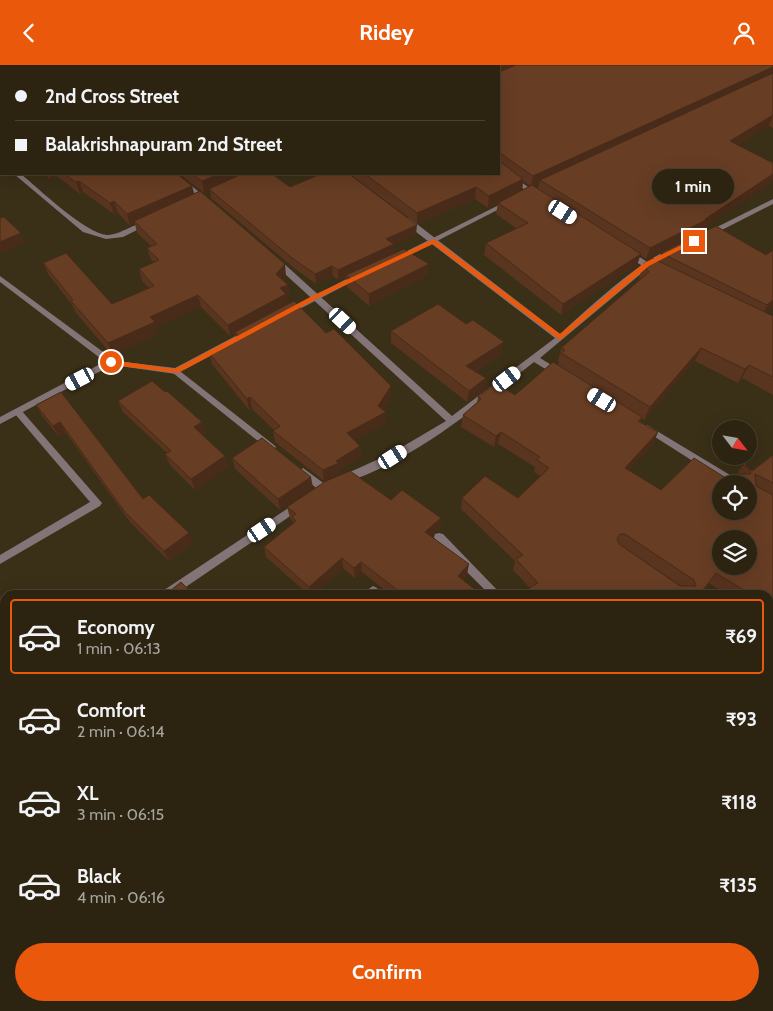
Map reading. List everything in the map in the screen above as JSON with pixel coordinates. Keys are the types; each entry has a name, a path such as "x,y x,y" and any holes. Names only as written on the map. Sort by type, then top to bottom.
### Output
{"street":[{"path":"500,169 546,202"},
{"path":"18,175 86,230 106,237 120,235 153,220"},
{"path":"174,175 217,209"},
{"path":"392,261 539,187"},
{"path":"194,201 212,193"},
{"path":"706,235 773,201"},
{"path":"396,213 560,338"},
{"path":"172,590 316,493 393,457 452,421 560,338 646,265 680,248"},
{"path":"621,249 663,273"},
{"path":"274,259 452,421"},
{"path":"281,315 316,296 366,273"},
{"path":"0,278 111,362 176,371 280,454"},
{"path":"176,371 254,329"},
{"path":"534,358 568,379"},
{"path":"0,421 111,362"},
{"path":"0,560 97,503 18,412"},
{"path":"636,421 723,475"},
{"path":"294,465 316,493"},
{"path":"439,537 491,590"}],"building":[{"path":"516,65 773,65 773,67 533,176 500,153 500,72"},
{"path":"773,73 773,115 730,141 773,163 773,174 706,220 650,248 540,180"},
{"path":"500,162 523,179 489,196 476,187 417,213 366,175 500,175"},
{"path":"66,175 178,175 192,186 127,214 114,201 110,203 79,181 76,182"},
{"path":"193,175 217,175 202,181"},
{"path":"240,175 273,175 290,187 319,175 350,175 417,225 386,239 394,244 338,270 332,266 315,274 292,258 209,189"},
{"path":"532,185 641,254 563,304 486,243 528,223 498,203"},
{"path":"200,191 285,264 276,274 288,285 280,288 286,294 228,325 198,295 150,317 155,322 108,343 71,301 73,300 43,263 66,253 112,304 154,286 139,269 159,260 147,248 157,244 134,221"},
{"path":"4,217 21,233 0,242 0,218"},
{"path":"716,226 766,255 773,250 773,300 767,305 661,253"},
{"path":"404,249 429,264 369,294 346,275"},
{"path":"652,258 773,316 773,377 749,365 745,369 701,348 650,407 561,353 565,350 561,348 649,272 643,264"},
{"path":"294,301 326,333 334,329 391,386 378,406 386,412 347,433 360,446 336,461 339,463 323,470 273,431 280,426 250,397 247,399 209,353 241,338 235,332"},
{"path":"438,304 466,324 473,320 504,342 466,366 486,378 469,391 391,331"},
{"path":"553,362 642,417 638,421 658,432 625,468 661,490 694,458 721,475 712,475 712,520 757,520 757,487 773,495 773,590 744,590 719,575 757,575 757,530 712,530 712,575 714,575 703,590 526,590 538,583 516,559 523,555 462,498 485,476 518,498 549,468 537,460 540,457 501,432 496,436 463,415 481,399 478,397 496,383 515,395","holes":["620,534 625,534 694,580 696,586 680,586 619,544 617,539"]},
{"path":"152,381 165,392 167,391 202,422 194,427 225,456 191,479 165,454 171,451 118,401"},
{"path":"61,392 143,499 149,495 189,533 164,551 125,512 60,422 53,426 36,405"},
{"path":"262,438 311,477 278,499 232,458"},
{"path":"773,455 773,483 755,474 734,475 751,474 749,468 752,471"},
{"path":"350,471 391,500 402,490 441,518 425,532 469,564 458,576 476,590 397,590 361,562 354,568 342,558 309,587 264,547 296,521 292,517 296,514 287,507 326,481"},
{"path":"181,582 189,590 171,590"}],"route":[{"path":"111,362 176,371 316,296 434,241 560,338 646,265 694,241"}]}
